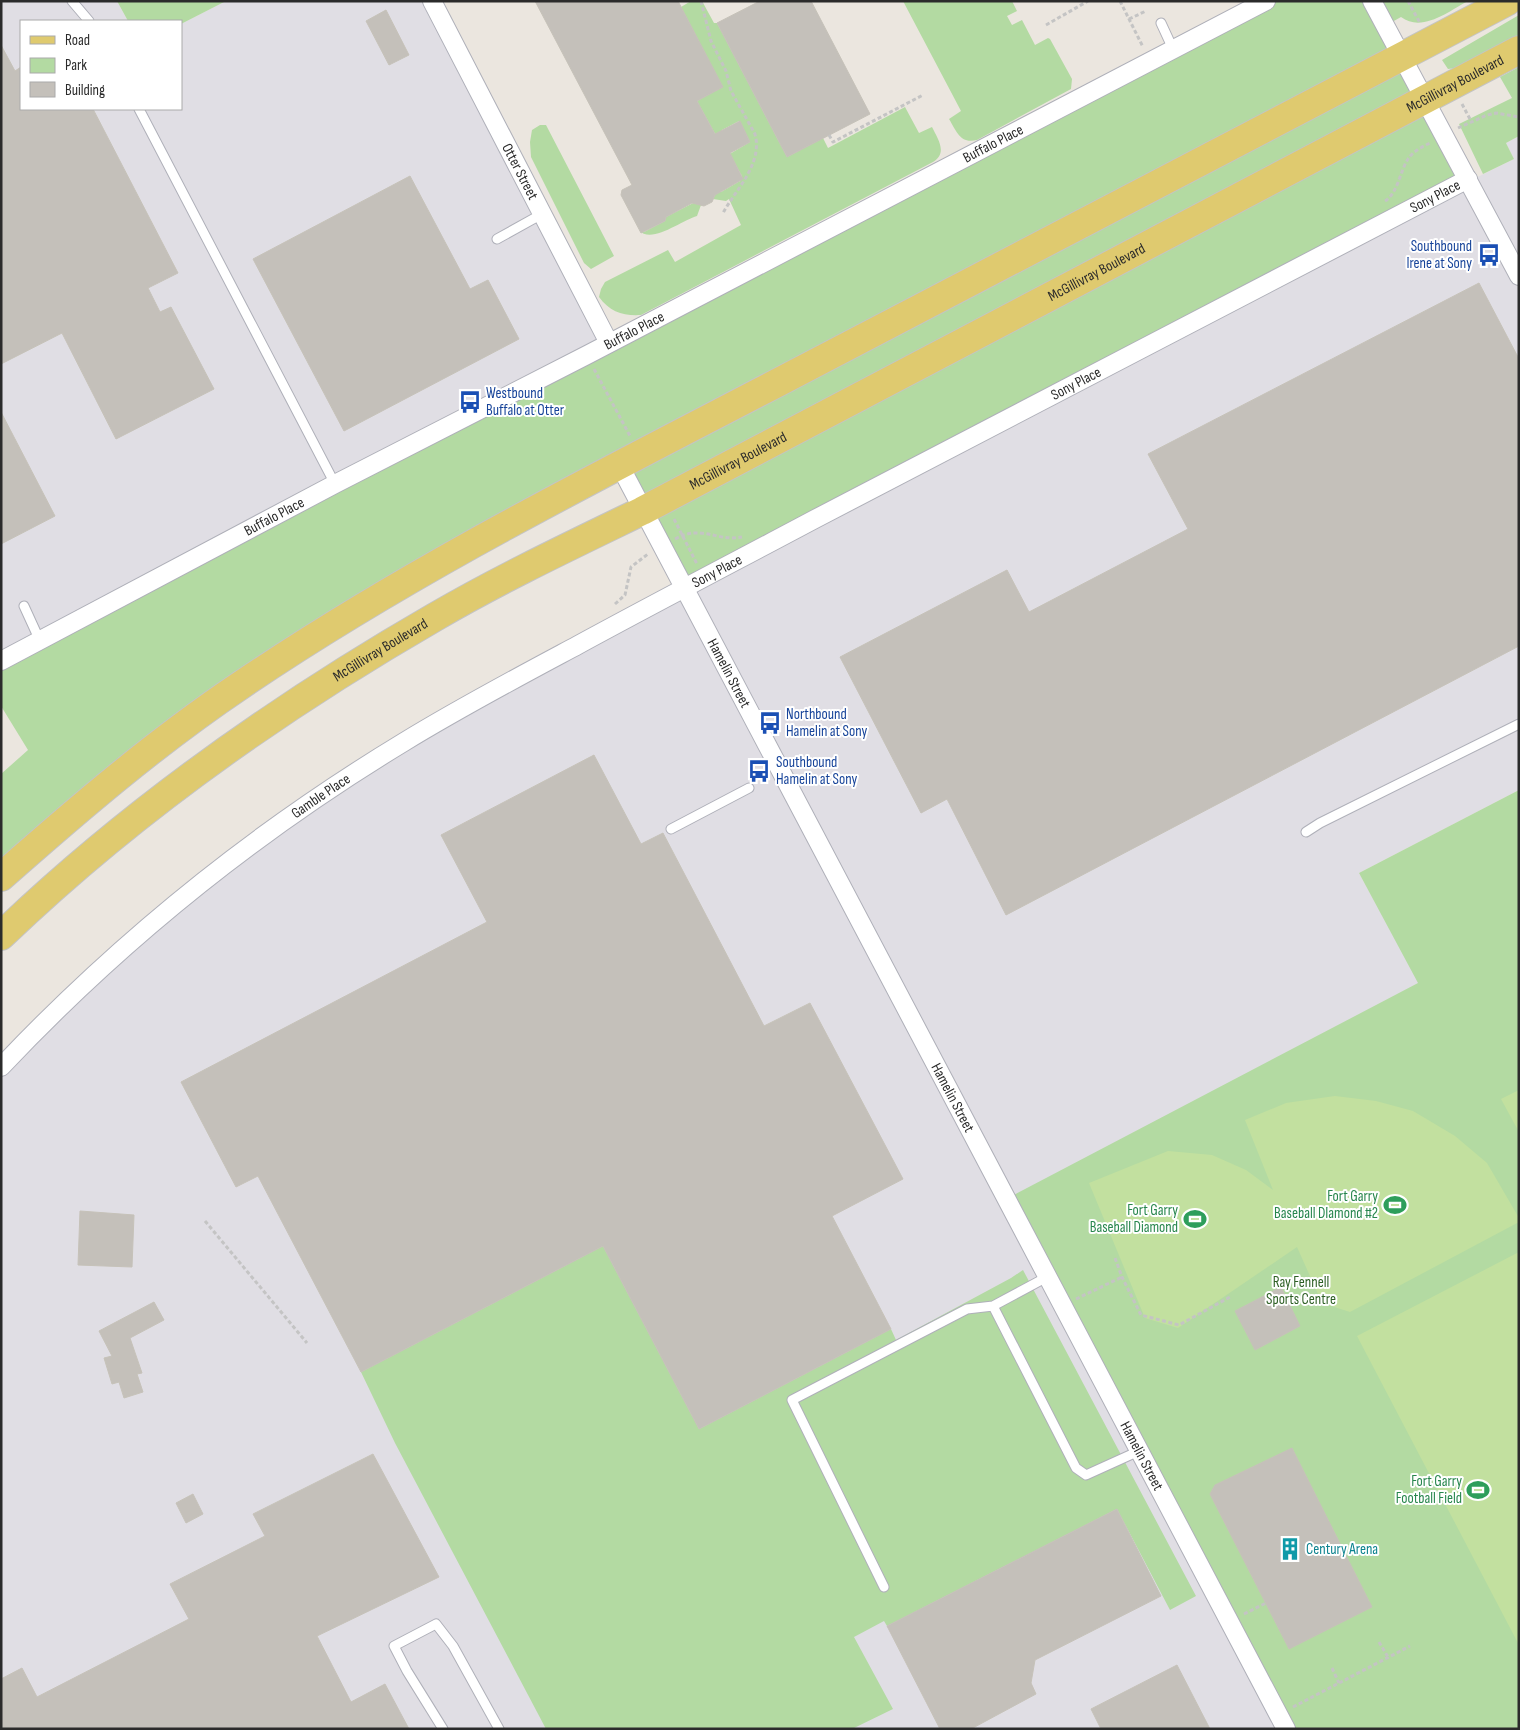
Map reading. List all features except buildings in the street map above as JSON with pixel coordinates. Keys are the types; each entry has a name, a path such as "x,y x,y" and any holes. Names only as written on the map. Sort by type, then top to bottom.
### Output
{"main road":[{"path":"1,877 53,830 174,733 298,647 388,592 620,466 1508,1"},
{"name":"McGillivray Boulevard","path":"1,936 91,856 163,797 236,742 294,703 436,616 540,560 642,511 1519,50"}],"street":[{"name":"Otter Street","path":"432,1 609,343"},
{"name":"Buffalo Place","path":"1,661 335,484 1266,1"},
{"path":"1372,1 1519,276"},
{"name":"Sony Place","path":"684,588 1468,179"},
{"name":"Hamelin Street","path":"620,466 642,511 1282,1722"},
{"name":"Gamble Place","path":"1,1067 36,1030 146,930 213,875 323,794 404,742 483,695 684,588"}],"lane":[{"path":"72,1 88,20"},
{"path":"1161,23 1173,49"},
{"path":"139,110 335,484"},
{"path":"497,239 542,214"},
{"path":"24,606 40,640"},
{"path":"1306,832 1320,823 1519,724"},
{"path":"671,828 749,788"},
{"path":"884,1587 792,1400 967,1308 993,1306 1047,1277"},
{"path":"993,1306 1076,1468 1086,1475 1139,1451"},
{"path":"443,1729 407,1671 394,1646 436,1624 453,1646 498,1728"}],"path":[{"path":"701,1 711,41 726,71 731,91 757,140 757,146 747,177 742,187 732,197 724,213"},
{"path":"1046,25 1088,1"},
{"path":"1120,1 1150,61"},
{"path":"1408,1 1422,26"},
{"path":"1129,19 1146,11"},
{"path":"829,135 833,142 923,95"},
{"path":"1462,103 1471,121 1496,113 1519,117"},
{"path":"1380,204 1388,199 1408,158 1417,150"},
{"path":"586,355 632,440"},
{"path":"672,514 681,535 705,577"},
{"path":"681,535 692,531 734,539 750,533"},
{"path":"205,1221 308,1343"},
{"path":"1115,1258 1142,1315 1179,1325 1230,1297"},
{"path":"1062,1306 1122,1276"},
{"path":"1229,1621 1266,1603"},
{"path":"1379,1642 1388,1657"},
{"path":"1282,1722 1339,1682 1410,1646"},
{"path":"1332,1668 1339,1682"}],"shaded area":[{"path":"1,1 117,1 127,20 20,20 20,110 182,110 182,23 226,1 431,1 609,343 1,661"},
{"path":"1519,136 1519,790 1359,873 1419,983 1006,1200 1286,1729 1,1729 1,1067 146,930 404,742 1360,235 1514,159 1506,143"}],"green space":[{"path":"117,1 226,1 182,23 182,20 127,20"},
{"path":"691,1 702,1 714,23 717,23 787,157 823,138 828,148 905,107 919,133 932,127 941,150 938,158 933,162 641,315 623,314 612,310 599,297 605,282 668,250 675,262 741,225 729,199 726,201 713,199 717,191 721,192 740,181 742,176 735,164 731,163 728,155 750,142 739,121 722,130 719,141 697,101 722,87 681,7"},
{"path":"903,1 1012,1 1017,11 1007,16 1012,25 1022,20 1035,45 1048,38 1050,39 1072,79 1071,89 977,140 963,139 949,119 961,111"},
{"path":"1266,1 1468,1 1444,15 1426,22 1418,23 1401,17 1385,26 1468,179 684,588 620,466 388,592 1,877 1,774 28,750 1,706 1,661"},
{"path":"1519,15 1519,35 1456,68 1448,69 1442,60"},
{"path":"1519,67 1519,136 1506,143 1514,159 1483,174 1459,124 1512,98 1500,77"},
{"path":"540,125 546,125 614,256 591,269 584,263 531,157 530,142 532,130"},
{"path":"699,200 701,205 697,216 651,235 644,234 639,230 644,232 665,221 666,217"},
{"name":"Ray Fennell Sports Centre","path":"1519,790 1519,1729 1286,1729 1006,1199 1418,983 1359,873"},
{"path":"1519,1090 1519,1132 1501,1099"},
{"name":"Fort Garry Baseball DIamond #2","path":"1335,1096 1376,1101 1413,1111 1455,1136 1487,1163 1519,1218 1519,1222 1350,1312 1322,1303 1297,1247 1178,1328 1145,1318 1089,1183 1168,1151 1212,1155 1246,1170 1273,1190 1245,1120 1286,1103"},
{"path":"603,1246 699,1429 891,1329 896,1340 1023,1270 1196,1596 1170,1610 1117,1509 887,1626 884,1621 854,1637 893,1709 852,1729 546,1729 395,1443 361,1372"},
{"name":"Fort Garry Football Field","path":"1519,1252 1519,1645 1357,1336"}],"place":[{"name":"Southbound Irene at Sony","path":"1489,255"},
{"name":"Westbound Buffalo at Otter","path":"470,402"},
{"name":"Northbound Hamelin at Sony","path":"770,723"},
{"name":"Southbound Hamelin at Sony","path":"759,771"},
{"name":"Fort Garry Baseball DIamond #2","path":"1395,1205"},
{"name":"Fort Garry Baseball Diamond","path":"1195,1219"},
{"name":"Fort Garry Football Field","path":"1478,1490"},
{"name":"Century Arena","path":"1290,1549"}]}
